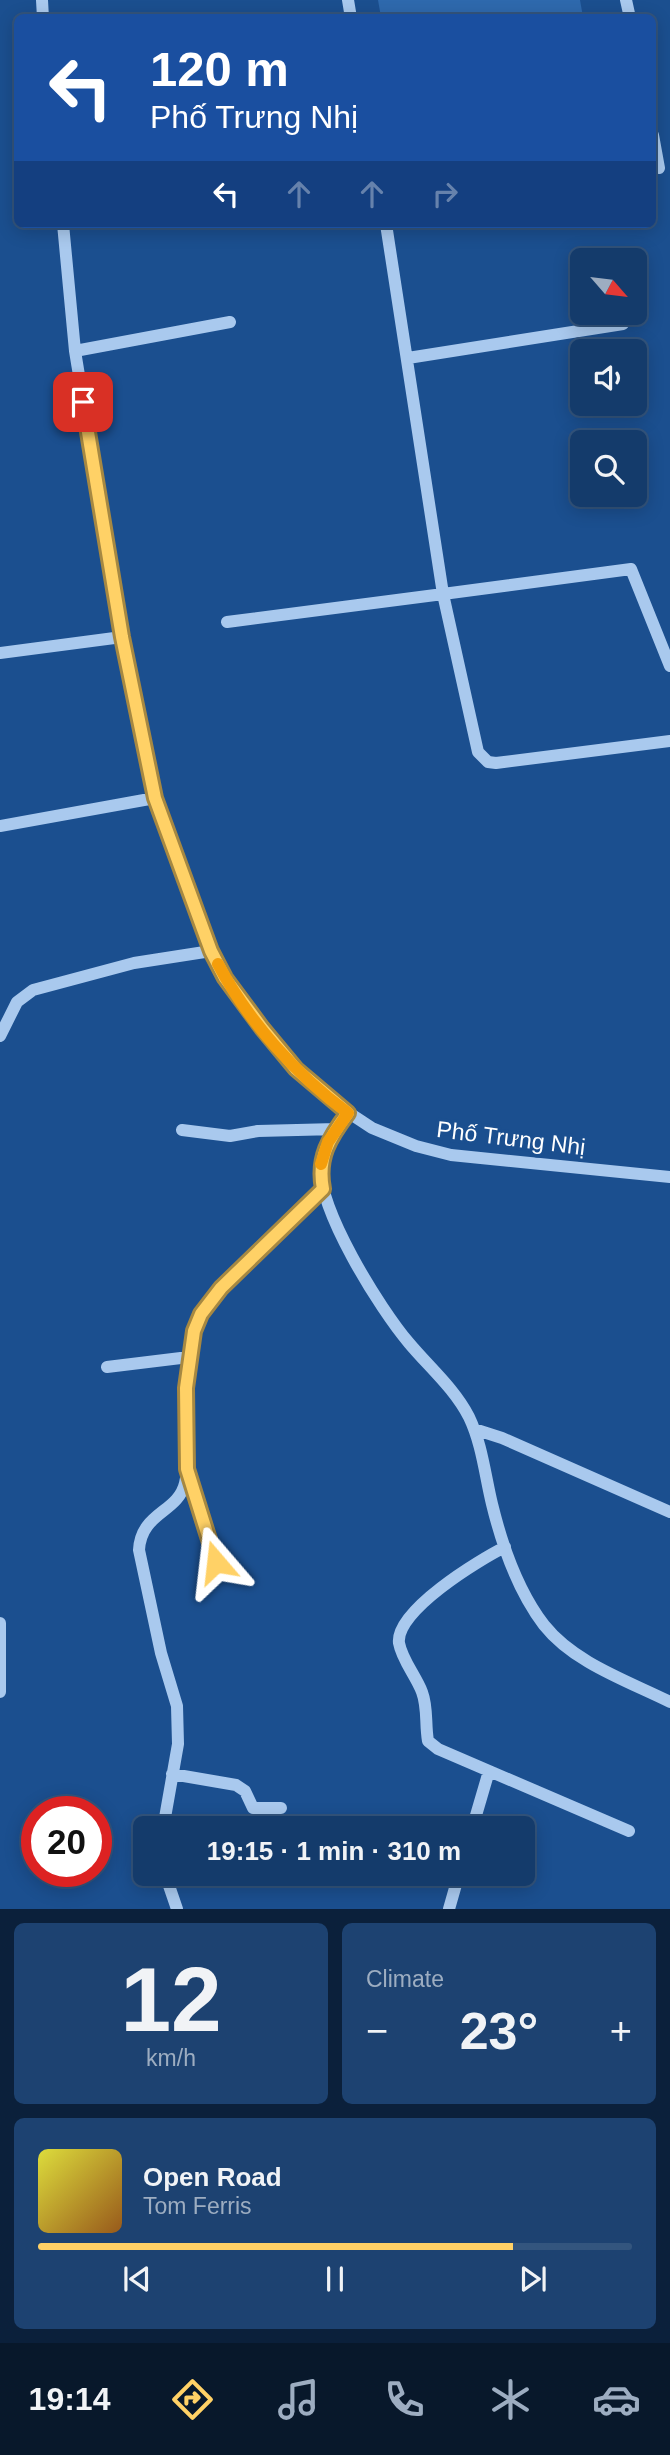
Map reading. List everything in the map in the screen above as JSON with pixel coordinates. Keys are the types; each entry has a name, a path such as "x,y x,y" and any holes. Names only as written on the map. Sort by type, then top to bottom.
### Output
{"street":[{"path":"656,152 659,169"},
{"name":"Phố Trưng Nhị","path":"63,228 75,351 122,637 155,798 211,951 225,978 296,1069 348,1113 372,1128 416,1146 451,1155 670,1177"},
{"path":"387,228 443,594 478,752 483,758 496,763 670,741"},
{"path":"75,351 230,321"},
{"path":"408,358 611,326"},
{"path":"228,622 631,569 670,666"},
{"path":"0,653 122,637"},
{"path":"0,826 155,798"},
{"path":"0,1036 17,1002 33,990 134,963 211,951"},
{"path":"348,1113 336,1129 323,1155 323,1189 374,1295 407,1340 456,1395 474,1429 505,1547 527,1598 561,1642 586,1659 670,1702"},
{"path":"182,1130 230,1136 258,1131 336,1129"},
{"path":"165,1816 178,1744 177,1706 161,1653 139,1550 140,1537 149,1521 180,1494 187,1469 189,1356 194,1331 211,1300 323,1189"},
{"path":"107,1367 189,1356"},
{"path":"474,1429 502,1438 670,1512"},
{"path":"187,1469 216,1562"},
{"path":"505,1547 485,1557 434,1594 408,1617 400,1633 402,1652 424,1699 428,1741 438,1749 629,1831"},
{"path":"0,1623 0,1692"},
{"path":"476,1816 489,1771"},
{"path":"172,1774 236,1785 245,1791 253,1808 281,1808"},
{"path":"170,1886 177,1909"},
{"path":"449,1909 456,1886"}],"shaded area":[{"path":"378,0 580,0 582,14 380,14"}],"slow traffic":[{"path":"218,964 225,978 262,1028 296,1069 348,1113 328,1142 321,1164"}],"route":[{"path":"83,402 122,637 155,798 211,951 225,978 296,1069 348,1113 328,1142 323,1155 323,1189 221,1288 201,1314 194,1331 186,1388 187,1469 216,1562"}]}
